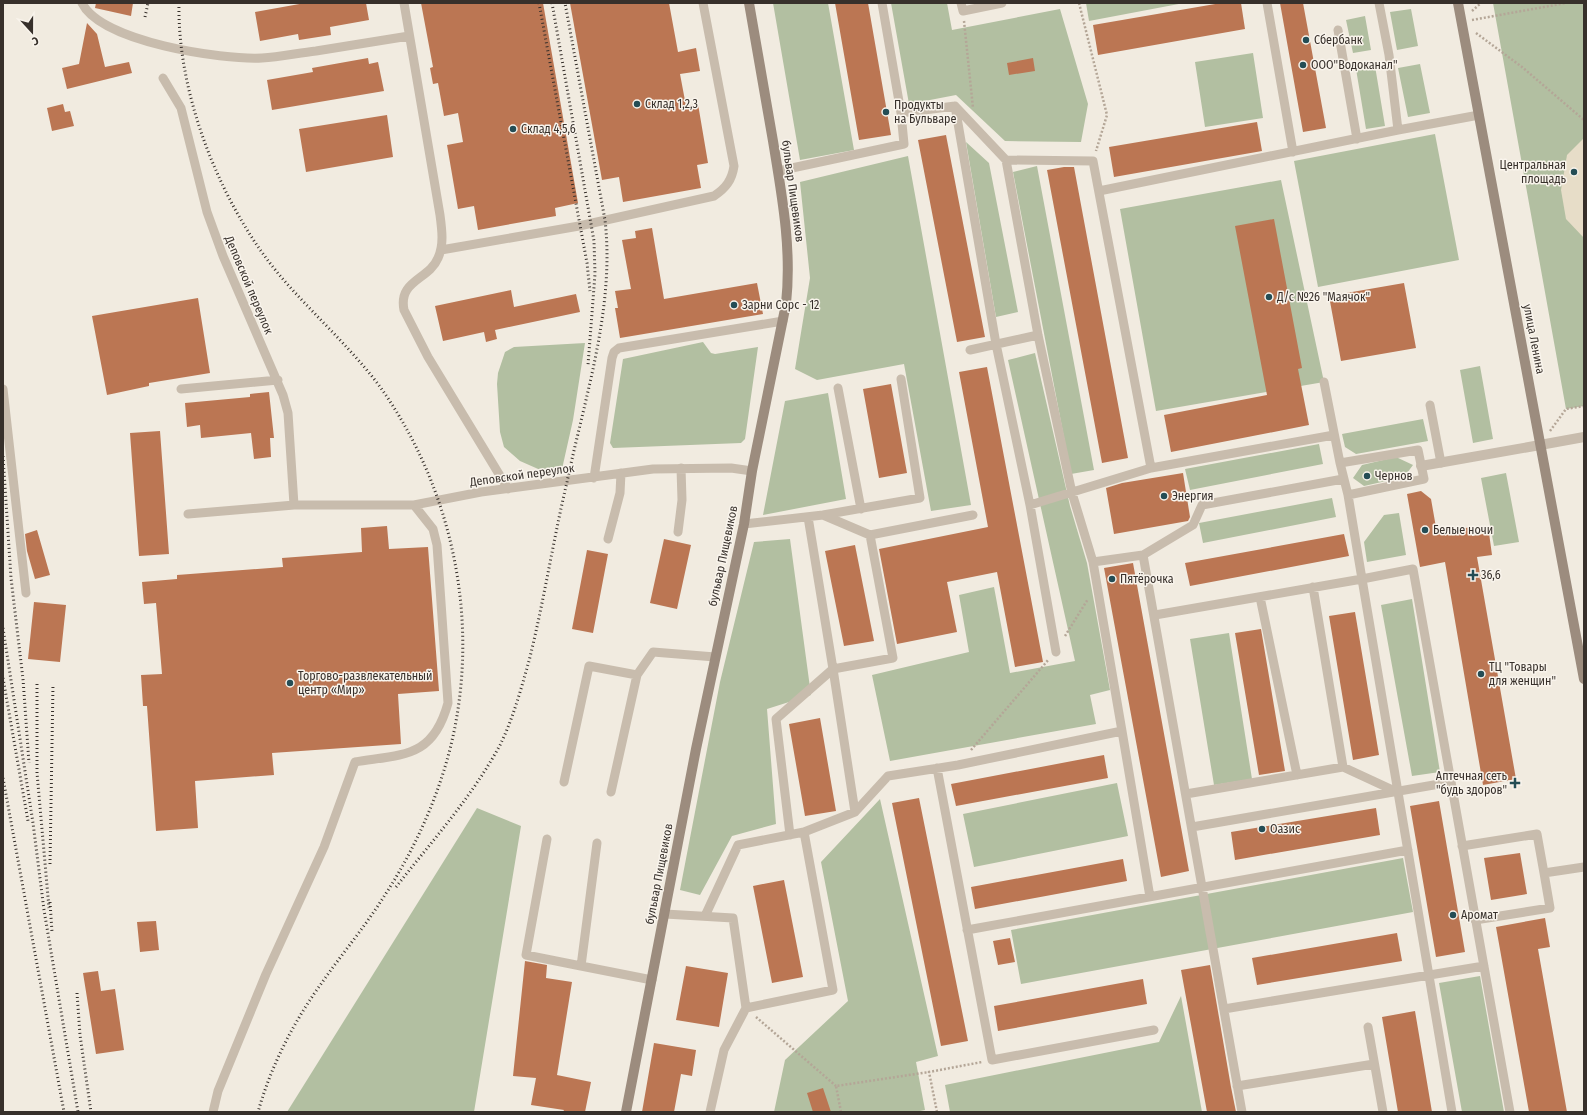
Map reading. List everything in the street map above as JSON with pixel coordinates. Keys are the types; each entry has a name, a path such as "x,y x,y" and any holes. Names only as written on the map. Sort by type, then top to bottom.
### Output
{"main road":[{"name":"бульвар Пищевиков","path":"626,1112 715,657 744,524 752,471 784,321 788,280 788,246 778,172 749,3"},
{"name":"улица Ленина","path":"1458,3 1540,445 1582,658 1584,679"}],"street":[{"path":"1421,466 1584,437"}],"lane":[{"path":"82,3 92,15 115,29 129,35 163,46 228,57 272,58 409,36"},
{"path":"404,3 442,229 441,250 438,260 409,287 403,302 404,310 428,357 508,489"},
{"path":"441,250 579,226 714,196 728,185 734,166 703,3"},
{"path":"778,172 904,144 901,113 882,3"},
{"path":"962,7 1002,3"},
{"path":"1267,3 1293,152"},
{"path":"1379,3 1388,55 1398,130"},
{"path":"1338,30 1357,139"},
{"name":"Деповской переулок","path":"163,78 181,108 207,212 215,234 278,380 288,413 294,505"},
{"path":"901,113 955,106"},
{"path":"955,106 1006,160 1038,335 1072,493 1098,583 1150,897"},
{"path":"955,106 996,344 1030,505 1056,652"},
{"path":"1099,191 1479,115"},
{"path":"1006,160 1093,161 1151,468"},
{"path":"594,478 614,352 619,348 784,321"},
{"path":"970,350 1038,335"},
{"path":"744,524 823,515 920,498 901,379"},
{"path":"181,389 278,380"},
{"path":"1324,382 1334,435 1348,495 1452,1112"},
{"path":"838,388 861,509"},
{"path":"3,389 26,593"},
{"path":"1430,405 1441,463"},
{"path":"1030,505 1151,468 1334,435"},
{"path":"1340,463 1418,450 1424,479 1348,495"},
{"path":"678,532 682,500 682,468"},
{"name":"Деповской переулок","path":"188,514 294,505 414,506 481,492 652,469 731,468 752,471"},
{"path":"608,539 620,493 621,473"},
{"path":"1093,562 1143,555 1193,525 1202,505 1344,479"},
{"path":"212,1112 218,1091 266,974 324,847 355,762 401,754 416,749 427,743 435,734 445,714 448,703 437,545 433,529 414,506"},
{"path":"823,515 870,535 973,515"},
{"path":"808,517 855,812"},
{"path":"790,835 776,719 833,669 893,658 870,535"},
{"path":"1143,555 1242,1112"},
{"path":"1154,615 1413,569 1510,1112"},
{"path":"1313,587 1344,767"},
{"path":"1260,597 1297,775"},
{"path":"611,792 637,675 653,652 715,657"},
{"path":"564,782 589,666 637,675"},
{"path":"705,916 738,845 804,832 855,812 888,776 958,765 1122,731"},
{"path":"1186,794 1344,767 1397,792"},
{"path":"937,768 992,1060 1154,1030"},
{"path":"1192,827 1451,782"},
{"path":"746,1008 833,990 804,832"},
{"path":"1462,846 1537,834 1544,873 1550,908 1475,920"},
{"path":"547,839 526,954 652,980"},
{"path":"580,966 597,843"},
{"path":"967,930 1408,850"},
{"path":"1544,873 1584,867"},
{"path":"665,914 733,918 746,1008 724,1050 710,1112"},
{"path":"1224,1009 1484,966"},
{"path":"1368,1027 1383,1112"},
{"path":"1238,1086 1374,1064"}],"path":[{"path":"1079,3 1107,115 1093,161"},
{"path":"1461,21 1566,3"},
{"path":"962,7 975,126"},
{"path":"1461,21 1522,67 1584,120"},
{"path":"1540,445 1566,409 1584,406"},
{"path":"958,765 1056,652 1098,583"},
{"path":"746,1008 836,1086 841,1112"},
{"path":"836,1086 929,1072 992,1060"},
{"path":"929,1072 937,1112"}],"green space":[{"path":"773,3 828,3 854,150 800,160"},
{"path":"891,3 947,3 952,30 1060,9 1088,104 1081,142 1005,141 956,95 909,104"},
{"path":"1086,3 1184,3 1089,21"},
{"path":"1493,3 1584,3 1584,406 1566,409"},
{"path":"1411,9 1418,46 1397,50 1390,12"},
{"path":"1365,16 1371,50 1353,53 1346,20"},
{"path":"1253,53 1263,118 1205,127 1195,62"},
{"path":"1420,64 1430,113 1408,117 1398,68"},
{"path":"1375,66 1385,126 1366,129 1356,69"},
{"path":"1435,134 1459,260 1318,287 1294,161"},
{"path":"966,142 989,163 1018,312 996,317"},
{"path":"908,156 971,505 931,511 904,364 817,380 795,369 810,278 800,182"},
{"path":"1037,166 1094,470 1071,474 1013,172"},
{"path":"1281,180 1324,382 1156,411 1120,209"},
{"path":"703,342 711,353 715,354 758,347 745,439 741,443 613,448 610,443 623,359"},
{"path":"585,343 573,420 562,469 545,472 520,461 504,447 500,432 497,384 498,373 505,352 514,347"},
{"path":"1035,353 1070,506 1087,563 1110,690 1090,695 1096,724 890,761 872,675 969,652 959,595 994,587 1010,673 1075,661 1008,360"},
{"path":"1480,366 1493,439 1473,443 1460,370"},
{"path":"828,393 846,499 763,515 785,401"},
{"path":"1423,419 1428,441 1356,454 1345,447 1342,434"},
{"path":"1319,444 1323,464 1190,490 1185,469"},
{"path":"1396,457 1413,465 1404,477 1364,486 1353,478 1362,465"},
{"path":"1506,473 1519,542 1494,546 1481,478"},
{"path":"1332,498 1336,517 1203,543 1199,523"},
{"path":"1399,513 1406,555 1367,562 1364,542 1384,515"},
{"path":"790,539 811,695 767,709 776,824 732,836 700,895 680,890 720,682 754,542"},
{"path":"1412,599 1440,772 1412,776 1381,605"},
{"path":"1229,633 1252,779 1214,785 1190,639"},
{"path":"1117,783 1128,836 974,867 963,814"},
{"path":"880,799 938,1056 916,1062 925,1110 915,1112 774,1112 785,1060 848,1001 821,862"},
{"path":"477,808 521,826 474,1112 287,1112"},
{"path":"1403,858 1413,912 1021,984 1011,930"},
{"path":"1480,976 1504,1112 1462,1112 1439,983"},
{"path":"1181,996 1202,1112 950,1112 945,1085 1159,1042"}],"shaded area":[{"name":"Центральная площадь","path":"1584,138 1584,238 1566,219 1561,190 1567,155"}],"building":[{"path":"96,3 133,3 131,16 95,8"},
{"path":"305,3 366,3 369,20 330,27 331,35 299,40 298,34 260,41 255,12"},
{"name":"Склад 4,5,6","path":"421,3 543,3 578,203 555,208 556,216 478,230 474,206 458,209 447,145 463,142 458,113 444,116 438,83 433,84 430,68 433,67"},
{"name":"Склад 1,2,3","path":"570,3 669,3 678,52 696,48 700,71 680,74 686,106 698,104 708,163 697,165 701,188 623,202 619,177 602,180"},
{"path":"835,3 868,3 891,135 859,140"},
{"path":"1221,3 1241,3 1245,29 1098,55 1093,25"},
{"name":"ООО\"Водоканал\"","path":"1280,3 1303,3 1326,128 1303,132"},
{"path":"87,23 97,34 105,67 129,62 132,73 67,89 62,68 79,64"},
{"path":"368,58 369,64 378,62 384,91 272,110 267,80 313,72 312,68"},
{"path":"1033,58 1035,71 1009,75 1007,63"},
{"path":"63,104 65,112 70,111 74,126 52,131 47,108"},
{"path":"387,115 393,157 306,172 299,129"},
{"path":"1257,122 1262,151 1114,177 1109,147"},
{"path":"946,135 985,337 957,342 918,140"},
{"path":"1074,167 1128,458 1102,463 1047,170"},
{"path":"1274,219 1302,368 1298,369 1309,425 1171,452 1164,415 1267,395 1235,226"},
{"path":"652,228 664,299 757,283 763,314 620,338 615,308 618,308 615,291 631,289 622,240 636,238 635,231"},
{"path":"1404,283 1416,348 1341,361 1329,296"},
{"path":"511,290 514,307 576,294 580,312 495,330 497,339 486,342 484,332 443,341 435,306"},
{"path":"198,298 210,373 149,383 149,386 107,395 92,316"},
{"path":"987,367 1043,662 1015,667 997,572 947,582 957,632 897,644 879,549 988,527 959,372"},
{"path":"891,384 907,473 879,478 863,389"},
{"path":"269,392 274,438 270,438 271,457 254,459 251,433 201,438 200,425 187,427 185,403 250,397 250,394"},
{"path":"160,431 169,554 139,556 130,433"},
{"path":"1183,473 1190,517 1188,521 1114,534 1106,488 1122,483"},
{"path":"1421,491 1431,499 1437,533 1471,527 1472,536 1489,533 1492,555 1477,557 1516,779 1483,785 1445,562 1420,567 1407,494"},
{"name":"Торгово-развлекательный центр «Мир»","path":"387,526 389,549 428,547 439,691 398,694 401,744 272,753 274,775 195,781 198,828 156,831 147,706 143,706 141,675 162,674 156,603 144,604 142,582 177,579 177,575 283,567 282,558 362,552 361,528"},
{"path":"37,530 50,575 35,579 27,551 25,534"},
{"path":"1344,534 1349,556 1190,586 1185,563"},
{"path":"664,539 691,545 677,609 650,603"},
{"path":"855,545 874,641 844,646 825,551"},
{"path":"587,550 608,554 593,633 572,629"},
{"path":"1133,563 1189,871 1161,877 1104,568"},
{"path":"34,602 66,605 60,662 28,659"},
{"path":"1355,612 1379,755 1353,760 1329,616"},
{"path":"1261,629 1285,771 1259,775 1235,633"},
{"path":"820,718 836,811 805,816 789,724"},
{"path":"1104,755 1108,778 956,806 951,784"},
{"path":"919,798 968,1041 941,1046 892,803"},
{"path":"1439,801 1465,952 1436,957 1410,806"},
{"path":"1376,808 1380,835 1235,860 1231,832"},
{"path":"1520,853 1527,894 1491,900 1484,858"},
{"path":"1123,859 1127,881 975,909 971,887"},
{"path":"784,880 803,977 772,983 753,886"},
{"path":"1545,918 1550,947 1538,949 1567,1112 1529,1112 1496,927"},
{"path":"156,921 159,950 140,952 137,922"},
{"path":"1397,933 1402,961 1257,985 1252,958"},
{"path":"1010,938 1015,962 998,965 993,941"},
{"path":"525,961 547,965 546,978 572,982 557,1075 591,1082 585,1112 563,1112 564,1110 531,1105 536,1078 513,1076"},
{"path":"1210,965 1236,1112 1207,1112 1181,970"},
{"path":"686,966 728,973 719,1027 676,1020"},
{"path":"98,971 101,991 115,989 124,1050 96,1054 83,973"},
{"path":"1143,979 1147,1004 998,1031 994,1006"},
{"path":"1415,1011 1432,1112 1398,1112 1382,1017"},
{"path":"654,1043 696,1050 692,1076 681,1074 674,1112 642,1112"},
{"path":"823,1088 831,1112 813,1112 807,1093"}],"railway":[{"path":"145,17 148,3"},
{"path":"179,3 180,39 186,75 195,112 207,149 223,185 240,219 260,250 282,278 367,370 401,419 421,456 437,495 449,536 457,577 462,618 463,660 455,728 449,754 432,804 410,853 397,876 368,920 301,1014 276,1062 258,1112"},
{"path":"539,3 587,263 590,291"},
{"path":"552,3 594,241 595,274 588,365"},
{"path":"396,887 477,783 500,745 509,725 529,661 562,504 590,385 602,319 606,286 607,253 605,220 565,3"},
{"path":"3,456 11,578 23,679 29,763"},
{"path":"3,628 33,823 44,910 78,1112"},
{"path":"3,678 28,821"},
{"path":"37,684 37,773 49,908"},
{"path":"50,864 53,684"},
{"path":"3,778 64,1112"},
{"path":"50,902 52,932"},
{"path":"77,993 80,1035 91,1112"}],"place":[{"name":"Сбербанк","path":"1306,40"},
{"name":"ООО\"Водоканал\"","path":"1303,65"},
{"name":"Склад 1,2,3","path":"637,104"},
{"name":"Продукты на Бульваре","path":"886,112"},
{"name":"Склад 4,5,6","path":"513,129"},
{"name":"Центральная площадь","path":"1574,172"},
{"name":"Д/с №26 \"Маячок\"","path":"1269,297"},
{"name":"Зарни Сорс - 12","path":"734,305"},
{"name":"Чернов","path":"1367,476"},
{"name":"Энергия","path":"1164,496"},
{"name":"Белые ночи","path":"1425,530"},
{"name":"36,6","path":"1473,575"},
{"name":"Пятёрочка","path":"1112,579"},
{"name":"ТЦ \"Товары для женщин\"","path":"1481,674"},
{"name":"Торгово-развлекательный центр «Мир»","path":"290,683"},
{"name":"Аптечная сеть \"будь здоров\"","path":"1515,783"},
{"name":"Оазис","path":"1262,829"},
{"name":"Аромат","path":"1453,915"}]}
